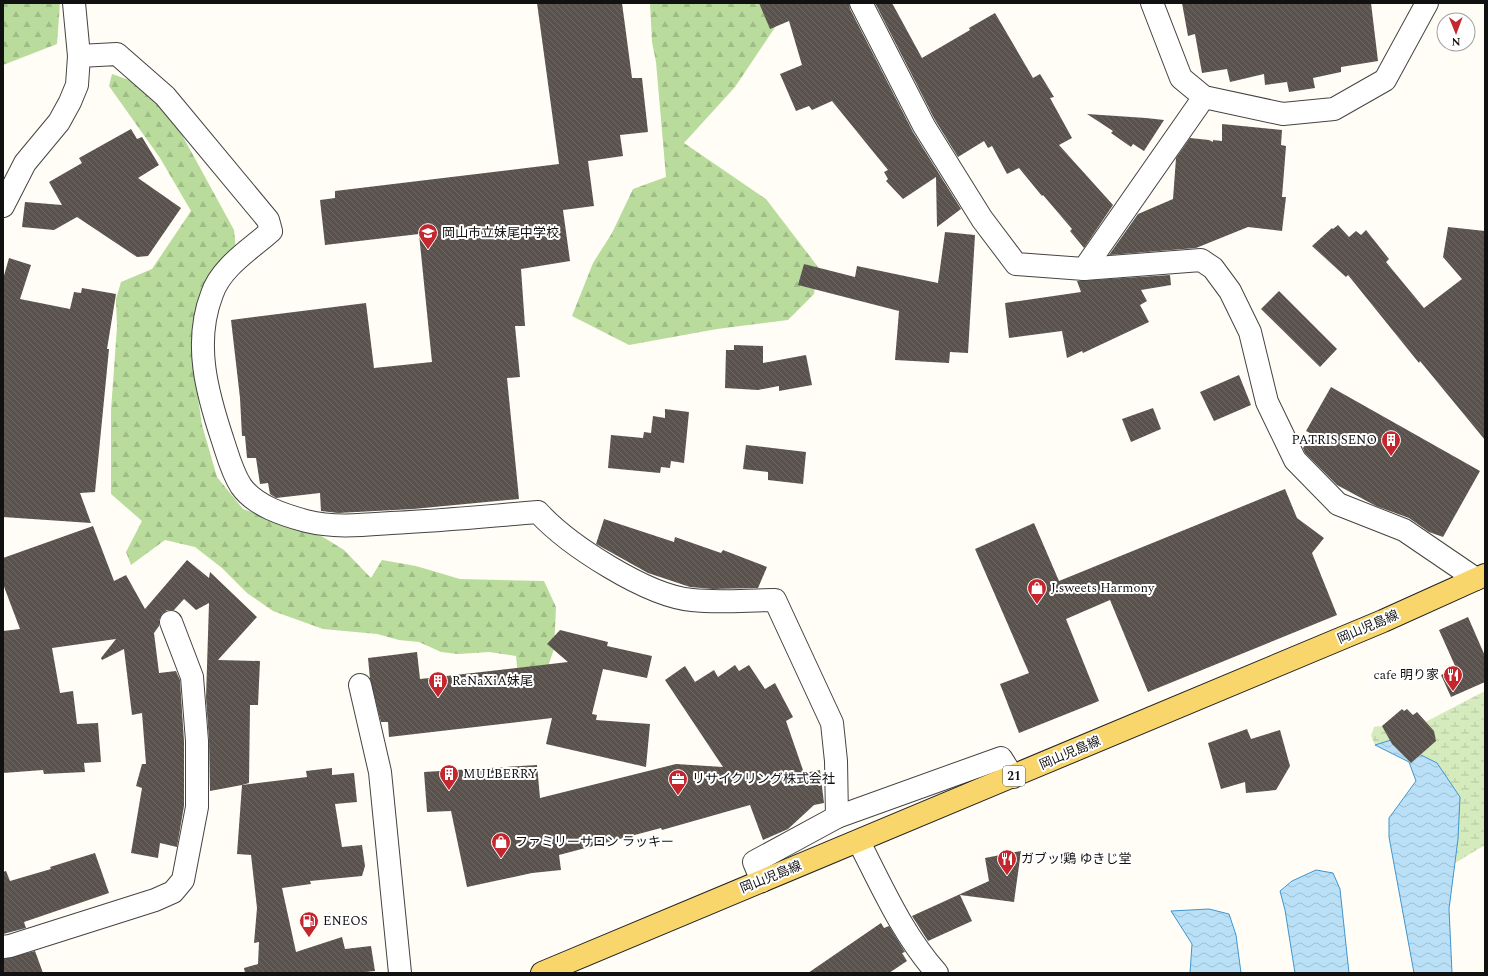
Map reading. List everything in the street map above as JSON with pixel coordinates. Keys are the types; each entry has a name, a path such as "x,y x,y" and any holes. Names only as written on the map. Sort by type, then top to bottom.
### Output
{"main road":[{"name":"岡山児島線","path":"542,973 859,842 1383,621 1480,577"}],"street":[{"path":"3,206 25,163 59,122 77,86 79,56 74,3"},
{"path":"861,3 924,126 982,219 1016,264 1084,269 1201,260 1213,268 1230,291 1250,332 1267,402 1295,460 1338,504 1404,530 1480,577"},
{"path":"1152,3 1181,78 1204,97 1283,114 1334,109 1385,80 1426,3"},
{"path":"79,56 117,54 165,96 268,220 271,231 223,274 212,293 205,320 202,352 206,387 232,467 242,486 257,501 278,512 308,521 342,526 424,522 538,512 549,524 580,547 630,579 668,596 693,600 775,600 831,719 836,762 837,817"},
{"path":"1084,269 1204,97"},
{"path":"3,947 154,900 173,892 183,880 197,807 197,741 192,677 171,622"},
{"path":"360,685 380,772 400,973"},
{"path":"762,881 754,862 837,817 1001,758 1012,777"},
{"path":"859,842 897,917 921,955 937,973"}],"green space":[{"path":"3,3 60,3 57,44 3,65"},
{"path":"650,3 780,3 786,11 735,87 684,143 766,199 818,267 814,294 788,320 717,329 629,345 572,316 593,263 612,233 633,189 666,177 656,62 652,42"},
{"path":"112,74 129,80 159,103 181,133 234,230 236,250 197,318 193,364 202,425 217,477 243,509 323,537 344,550 371,578 382,560 416,566 460,579 544,581 556,607 554,649 539,692 518,677 516,656 489,652 458,654 441,652 419,642 399,640 377,634 323,629 273,611 247,593 222,568 195,547 165,540 131,565 126,552 142,521 111,494 111,410 117,327 116,299 121,282 152,269 191,211 160,158 109,86"},
{"path":"1485,691 1485,845 1455,863 1460,797 1437,763 1391,740 1375,745 1371,736 1374,727 1383,726 1408,731"}],"water":[{"path":"1391,740 1437,763 1460,797 1458,839 1449,909 1452,973 1414,973 1389,837 1389,818 1416,781 1409,762 1375,745"},
{"path":"1316,870 1333,873 1340,889 1349,973 1295,973 1285,910 1280,891 1292,881"},
{"path":"1209,909 1229,914 1236,935 1241,973 1190,973 1192,944 1171,911"}],"building":[{"path":"537,3 622,3 632,78 642,78 648,132 620,135 623,156 588,161 594,206 563,210 570,261 521,269 525,326 515,326 520,377 507,378 519,499 413,509 338,513 321,511 320,493 276,498 270,494 268,483 260,484 256,458 247,458 245,436 242,436 240,398 231,320 366,303 374,368 432,362 419,234 325,245 320,200 335,198 335,191 559,164"},
{"path":"759,3 849,3 850,9 913,132 961,209 937,227 936,177 903,199 886,181 888,179 884,172 888,170 832,101 812,110 809,106 796,111 780,74 802,65 789,21 770,29"},
{"path":"875,3 892,3 922,58 970,30 969,28 995,13 1033,78 1040,74 1054,97 1050,98 1072,138 1059,145 1113,205 1084,248 1070,231 1072,229 1019,168 1007,174 992,146 988,148 984,141 958,157 935,120"},
{"path":"1182,3 1371,3 1378,61 1341,67 1341,72 1313,78 1315,88 1289,92 1287,82 1265,85 1264,74 1230,82 1227,69 1202,73 1195,34 1188,36"},
{"path":"1087,114 1164,120 1144,151 1133,144 1131,147 1111,133 1113,131"},
{"path":"1222,124 1282,130 1281,145 1286,146 1282,197 1286,197 1282,231 1248,227 1196,248 1109,255 1138,214 1173,199 1176,158 1190,138 1209,140 1213,142 1213,140 1222,141"},
{"path":"131,129 137,139 142,137 159,165 138,178 181,208 148,256 137,257 77,217 54,230 22,227 25,202 62,205 49,182 82,163 79,158"},
{"path":"1338,225 1349,237 1356,231 1361,235 1366,230 1389,259 1386,262 1424,308 1462,279 1443,257 1448,227 1485,231 1485,440 1420,361 1419,363 1348,275 1346,277 1312,246 1332,228 1333,229"},
{"path":"945,232 975,235 968,353 950,352 949,363 895,360 899,311 798,285 804,264 855,277 857,266 938,283"},
{"path":"9,258 31,265 20,299 70,309 74,292 81,293 82,288 116,294 107,349 109,349 95,492 80,493 91,523 3,517 3,279"},
{"path":"1170,275 1171,285 1141,290 1147,301 1140,305 1149,322 1083,353 1082,351 1067,358 1062,331 1009,338 1005,303 1081,292 1077,281"},
{"path":"1279,291 1337,349 1320,367 1261,309"},
{"path":"734,345 763,346 763,363 806,355 812,385 779,391 779,386 758,390 725,388 726,350 734,350"},
{"path":"1239,375 1251,405 1214,421 1200,392"},
{"name":"PATRIS SENO","path":"1331,387 1480,471 1443,537 1429,532 1409,518 1376,506 1337,485 1305,453 1303,448 1312,434 1306,431"},
{"path":"1153,408 1161,429 1131,442 1122,419"},
{"path":"665,409 689,412 684,463 671,461 670,468 661,467 660,473 608,468 611,435 643,438 644,432 651,433 653,416 665,418"},
{"path":"746,445 806,452 803,484 768,480 768,472 743,469"},
{"path":"1285,489 1297,518 1324,538 1312,553 1337,615 1148,692 1110,600 1066,619 1099,701 1019,733 1000,684 1029,673 975,549 1034,523 1059,581"},
{"path":"604,519 674,542 675,537 721,553 723,550 767,567 758,588 713,589 690,587 648,573 596,544"},
{"path":"93,526 114,581 126,575 145,609 187,560 209,578 210,572 257,617 218,660 260,661 258,705 250,705 249,783 210,791 206,698 209,603 196,610 184,599 174,610 167,610 162,614 159,620 159,626 154,633 159,673 176,671 180,680 184,741 184,806 177,847 160,843 158,858 131,853 142,788 136,786 142,764 146,764 142,713 132,715 124,649 102,660 101,658 116,639 52,648 60,693 73,691 77,724 98,723 101,762 84,763 85,772 44,774 43,770 3,773 3,631 20,629 3,584 3,558"},
{"path":"1468,617 1485,656 1485,682 1451,697 1441,675 1456,668 1439,630"},
{"path":"560,630 608,642 607,646 652,656 647,678 603,669 592,714 597,715 596,720 650,724 646,767 546,744 552,718 389,737 388,722 381,722 370,679 368,658 417,652 420,679 568,662 547,644"},
{"path":"735,665 739,671 749,665 765,689 775,683 793,717 786,721 804,773 820,770 824,803 814,805 788,829 763,840 750,805 662,830 661,828 559,855 561,870 532,873 467,887 451,811 427,812 424,772 537,765 540,798 676,764 723,767 665,680 685,666 695,682 714,670 718,677"},
{"path":"1402,709 1404,711 1407,709 1413,715 1417,712 1434,731 1436,741 1411,763 1392,744 1382,726"},
{"path":"1247,729 1251,739 1280,730 1290,766 1276,790 1246,793 1245,782 1221,789 1208,743"},
{"path":"332,768 332,775 354,773 357,802 335,804 342,847 362,845 365,866 362,876 310,881 311,884 282,888 296,952 342,937 345,949 371,946 375,971 356,973 245,973 244,968 258,964 259,942 254,943 257,908 251,855 237,854 242,785 307,777 306,771"},
{"path":"1021,851 1014,902 960,895 972,921 928,941 912,916 989,881 985,858"},
{"path":"95,853 109,893 24,922 26,928 3,934 3,872 6,871 10,881 51,869 50,867"},
{"path":"881,923 884,928 889,926 905,952 902,953 907,961 889,973 808,973"},
{"path":"35,951 43,973 3,973 3,959"}],"place":[{"name":"岡山市立妹尾中学校","path":"428,250"},
{"name":"PATRIS SENO","path":"1391,457"},
{"name":"J.sweets Harmony","path":"1037,605"},
{"name":"cafe 明り家","path":"1453,692"},
{"name":"ReNaXiA妹尾","path":"438,698"},
{"name":"MULBERRY","path":"449,791"},
{"name":"リサイクリング株式会社","path":"678,796"},
{"name":"ファミリーサロン ラッキー","path":"501,859"},
{"name":"ガブッ!鶏 ゆきじ堂","path":"1007,876"},
{"name":"ENEOS","path":"309,938"}]}
